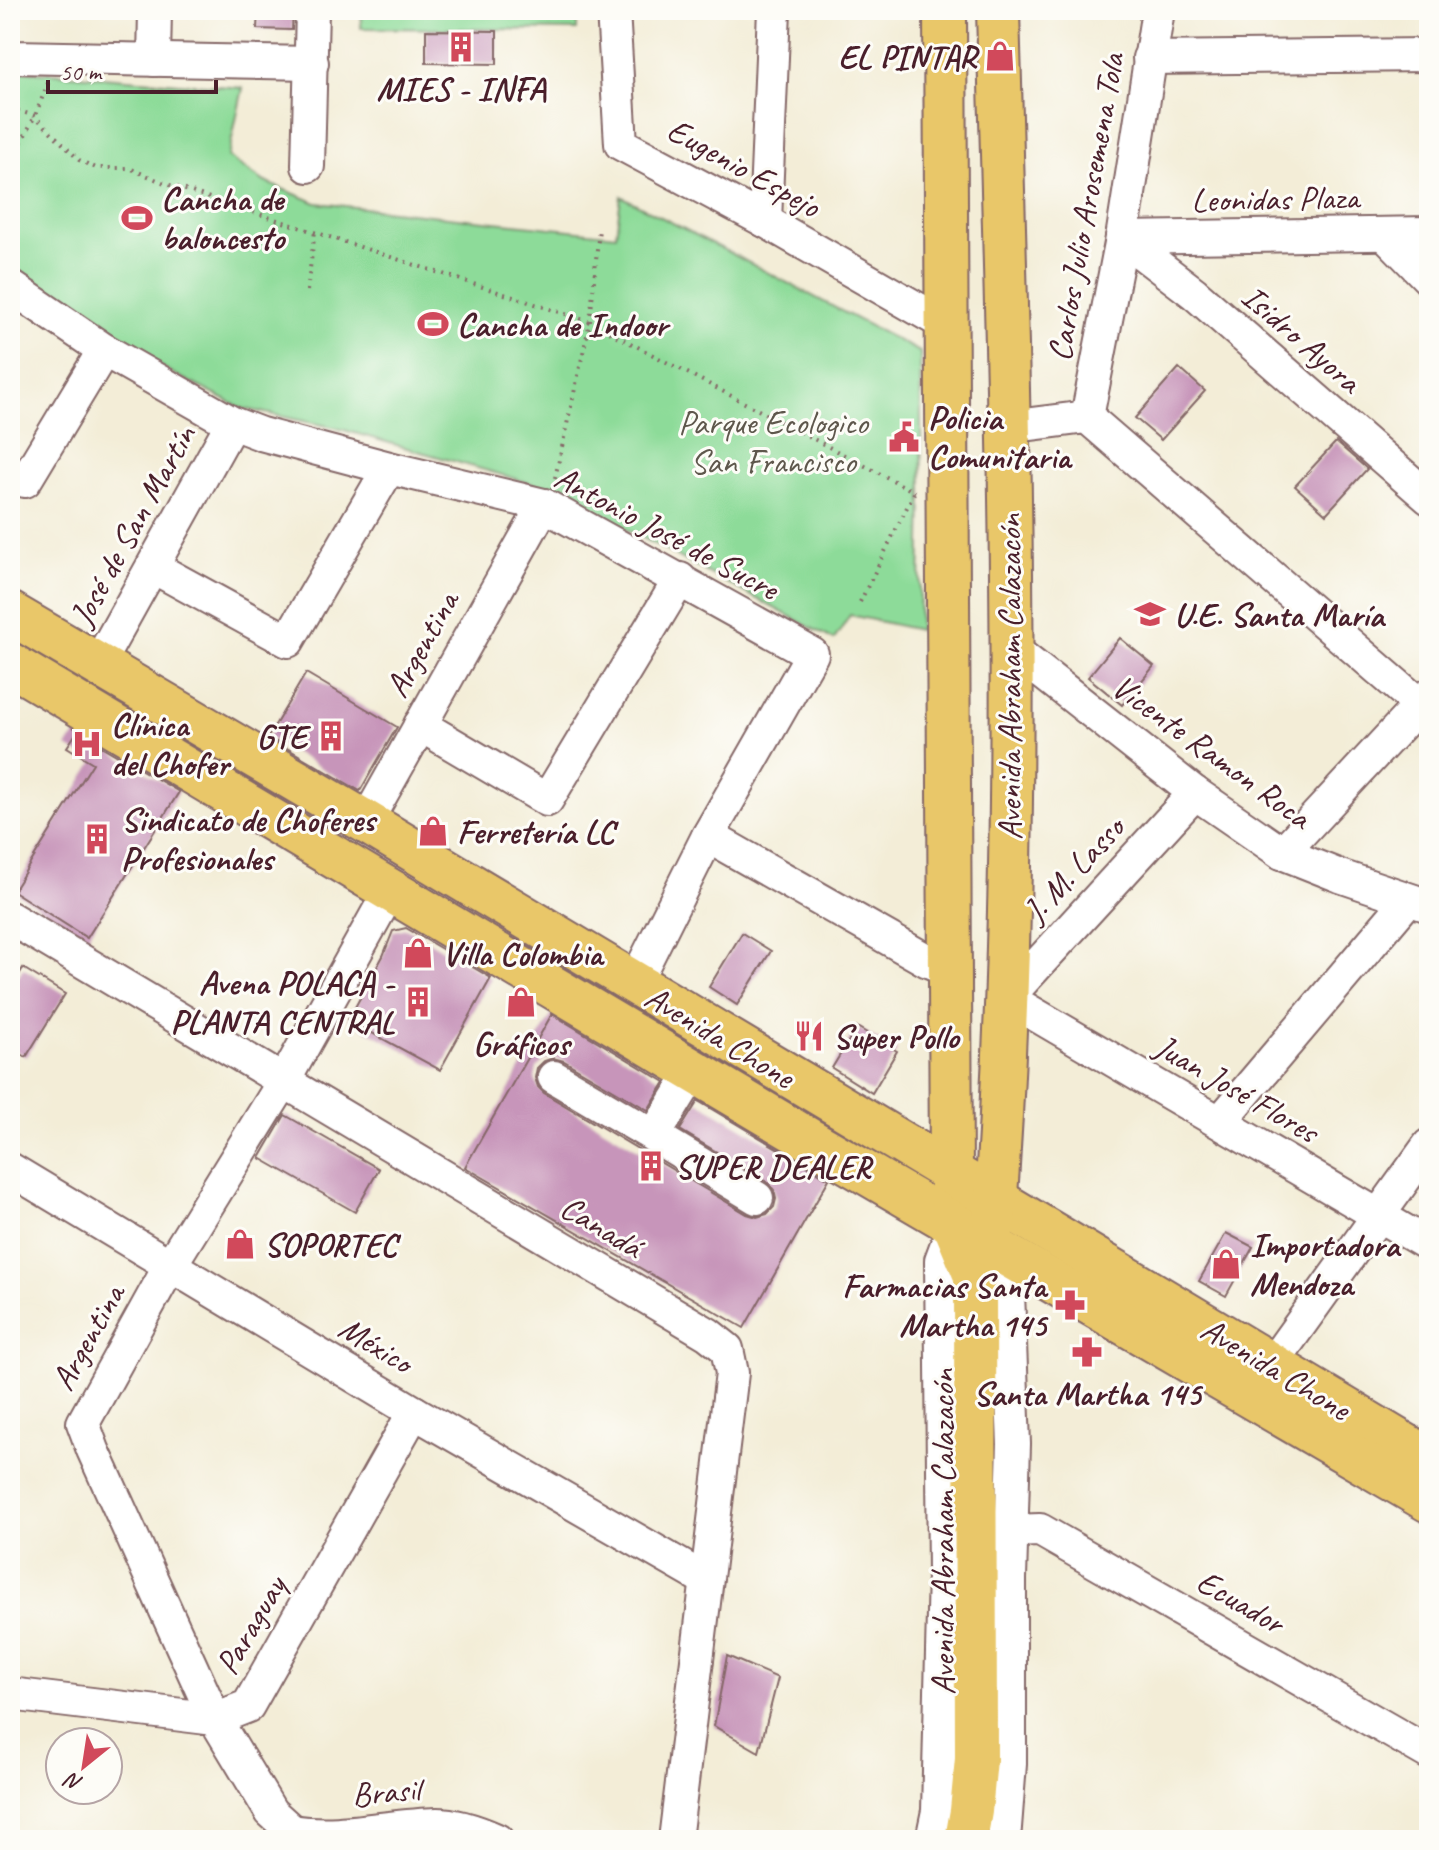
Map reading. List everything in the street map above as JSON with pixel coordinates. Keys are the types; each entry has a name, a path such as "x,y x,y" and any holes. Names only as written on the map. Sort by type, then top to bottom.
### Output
{"main road":[{"name":"Avenida Abraham Calazacón","path":"945,10 951,1174 954,1225"},
{"name":"Avenida Abraham Calazacón","path":"966,1840 976,1759 984,1262 996,1202 1007,998 1011,648 998,10"},
{"name":"Avenida Chone","path":"10,613 366,822 1429,1459"},
{"name":"Avenida Chone","path":"10,664 954,1225 984,1262 1429,1501"}],"street":[{"path":"154,60 155,10"},
{"path":"308,166 312,10"},
{"name":"Eugenio Espejo","path":"613,10 621,144 765,221 946,325"},
{"path":"765,221 774,10"},
{"name":"Carlos Julio Arosemena Tola","path":"1087,417 1122,238 1158,10"},
{"path":"10,55 312,63"},
{"path":"1149,58 1429,55"},
{"name":"Leonidas Plaza","path":"1122,238 1429,233"},
{"path":"1386,235 1429,279"},
{"name":"Isidro Ayora","path":"1122,238 1194,293 1429,498"},
{"name":"Antonio José de Sucre","path":"10,286 104,350 232,423 261,434 389,468 550,491 680,579 812,654 708,836 634,984"},
{"path":"25,481 104,350"},
{"path":"1008,427 1087,417 1425,700 1282,853"},
{"name":"José de San Martín","path":"98,664 232,423"},
{"path":"153,567 288,641 389,468"},
{"name":"Argentina","path":"366,822 550,491"},
{"path":"420,725 547,800 680,579"},
{"name":"Vicente Ramon Roca","path":"1011,648 1195,793 1282,853 1418,903"},
{"name":"J. M. Lasso","path":"1007,998 1195,793"},
{"path":"708,836 928,961 950,970"},
{"name":"Argentina","path":"288,1835 215,1719 83,1423 171,1264 284,1081 391,889"},
{"path":"1220,1122 1418,903"},
{"name":"Canadá","path":"10,918 708,1334 727,1349 732,1373 675,1840"},
{"name":"Juan José Flores","path":"1007,998 1429,1245"},
{"path":"654,1136 694,1071"},
{"path":"554,1077 757,1198"},
{"path":"1271,1365 1429,1145"},
{"name":"México","path":"10,1169 414,1412 706,1580"},
{"name":"Avenida Abraham Calazacón","path":"932,1840 938,1811 944,1573 941,1260 954,1225"},
{"name":"Avenida Abraham Calazacón","path":"984,1262 1008,1293 1014,1444 1010,1764 1008,1821 1004,1840"},
{"name":"Paraguay","path":"10,1694 215,1719 248,1706 414,1412"},
{"name":"Ecuador","path":"1011,1531 1040,1530 1429,1753"},
{"name":"Brasil","path":"288,1835 439,1824 476,1830 497,1840"}],"path":[{"path":"439,10 465,16 500,10"},
{"path":"10,164 35,116 52,73"},
{"path":"10,108 35,116 79,160 96,168 129,168 167,184 590,322 922,497"},
{"path":"550,491 590,322 599,229"},
{"path":"307,291 315,231"},
{"path":"860,602 914,492"}],"green space":[{"path":"362,10 577,10 577,30 361,28"},
{"name":"Parque Ecologico San Francisco","path":"10,70 243,88 228,157 265,182 317,203 616,235 621,196 920,352 922,497 919,630 850,615 834,640 551,489 337,428 241,408 172,373 21,279 10,276"}],"building":[{"path":"258,10 293,10 292,30 257,29"},
{"name":"MIES - INFA","path":"426,30 497,31 497,64 426,63"},
{"path":"1179,368 1205,391 1161,440 1135,418"},
{"path":"1336,442 1367,469 1326,514 1295,486"},
{"path":"1120,638 1154,666 1122,705 1088,677"},
{"name":"GTE","path":"306,673 397,727 360,791 268,737"},
{"name":"Sindicato de Choferes Profesionales","path":"77,732 179,792 87,938 13,891 93,763 67,747"},
{"name":"Avena POLACA - PLANTA CENTRAL","path":"406,928 491,978 440,1070 348,1020 393,931"},
{"path":"742,933 771,951 737,1005 709,987"},
{"path":"23,968 65,994 26,1057 10,1047 10,990"},
{"name":"SUPER DEALER","path":"552,1014 665,1082 648,1110 564,1061 553,1058 537,1068 535,1078 538,1087 747,1214 757,1217 767,1214 774,1207 774,1190 767,1182 680,1130 698,1101 829,1179 744,1328 465,1167"},
{"path":"857,1027 897,1051 872,1093 832,1068"},
{"path":"285,1115 379,1169 355,1212 260,1158"},
{"name":"Importadora Mendoza","path":"1226,1233 1253,1247 1226,1296 1199,1281"},
{"path":"727,1656 778,1678 759,1752 714,1726"}],"place":[{"name":"MIES - INFA","path":"461,47"},
{"name":"EL PINTAR","path":"1000,56"},
{"name":"Cancha de baloncesto","path":"137,218"},
{"name":"Cancha de Indoor","path":"433,324"},
{"name":"Policia Comunitaria","path":"904,437"},
{"name":"U.E. Santa María","path":"1150,614"},
{"name":"GTE","path":"331,736"},
{"name":"Clínica del Chofer","path":"87,744"},
{"name":"Ferretería LC","path":"433,831"},
{"name":"Sindicato de Choferes Profesionales","path":"97,839"},
{"name":"Villa Colombia","path":"418,953"},
{"name":"Avena POLACA - PLANTA CENTRAL","path":"418,1002"},
{"name":"Gráficos","path":"521,1002"},
{"name":"Super Pollo","path":"809,1036"},
{"name":"SUPER DEALER","path":"651,1166"},
{"name":"SOPORTEC","path":"240,1244"},
{"name":"Importadora Mendoza","path":"1226,1264"},
{"name":"Farmacias Santa Martha 145","path":"1070,1305"},
{"name":"Santa Martha 145","path":"1087,1352"}]}
